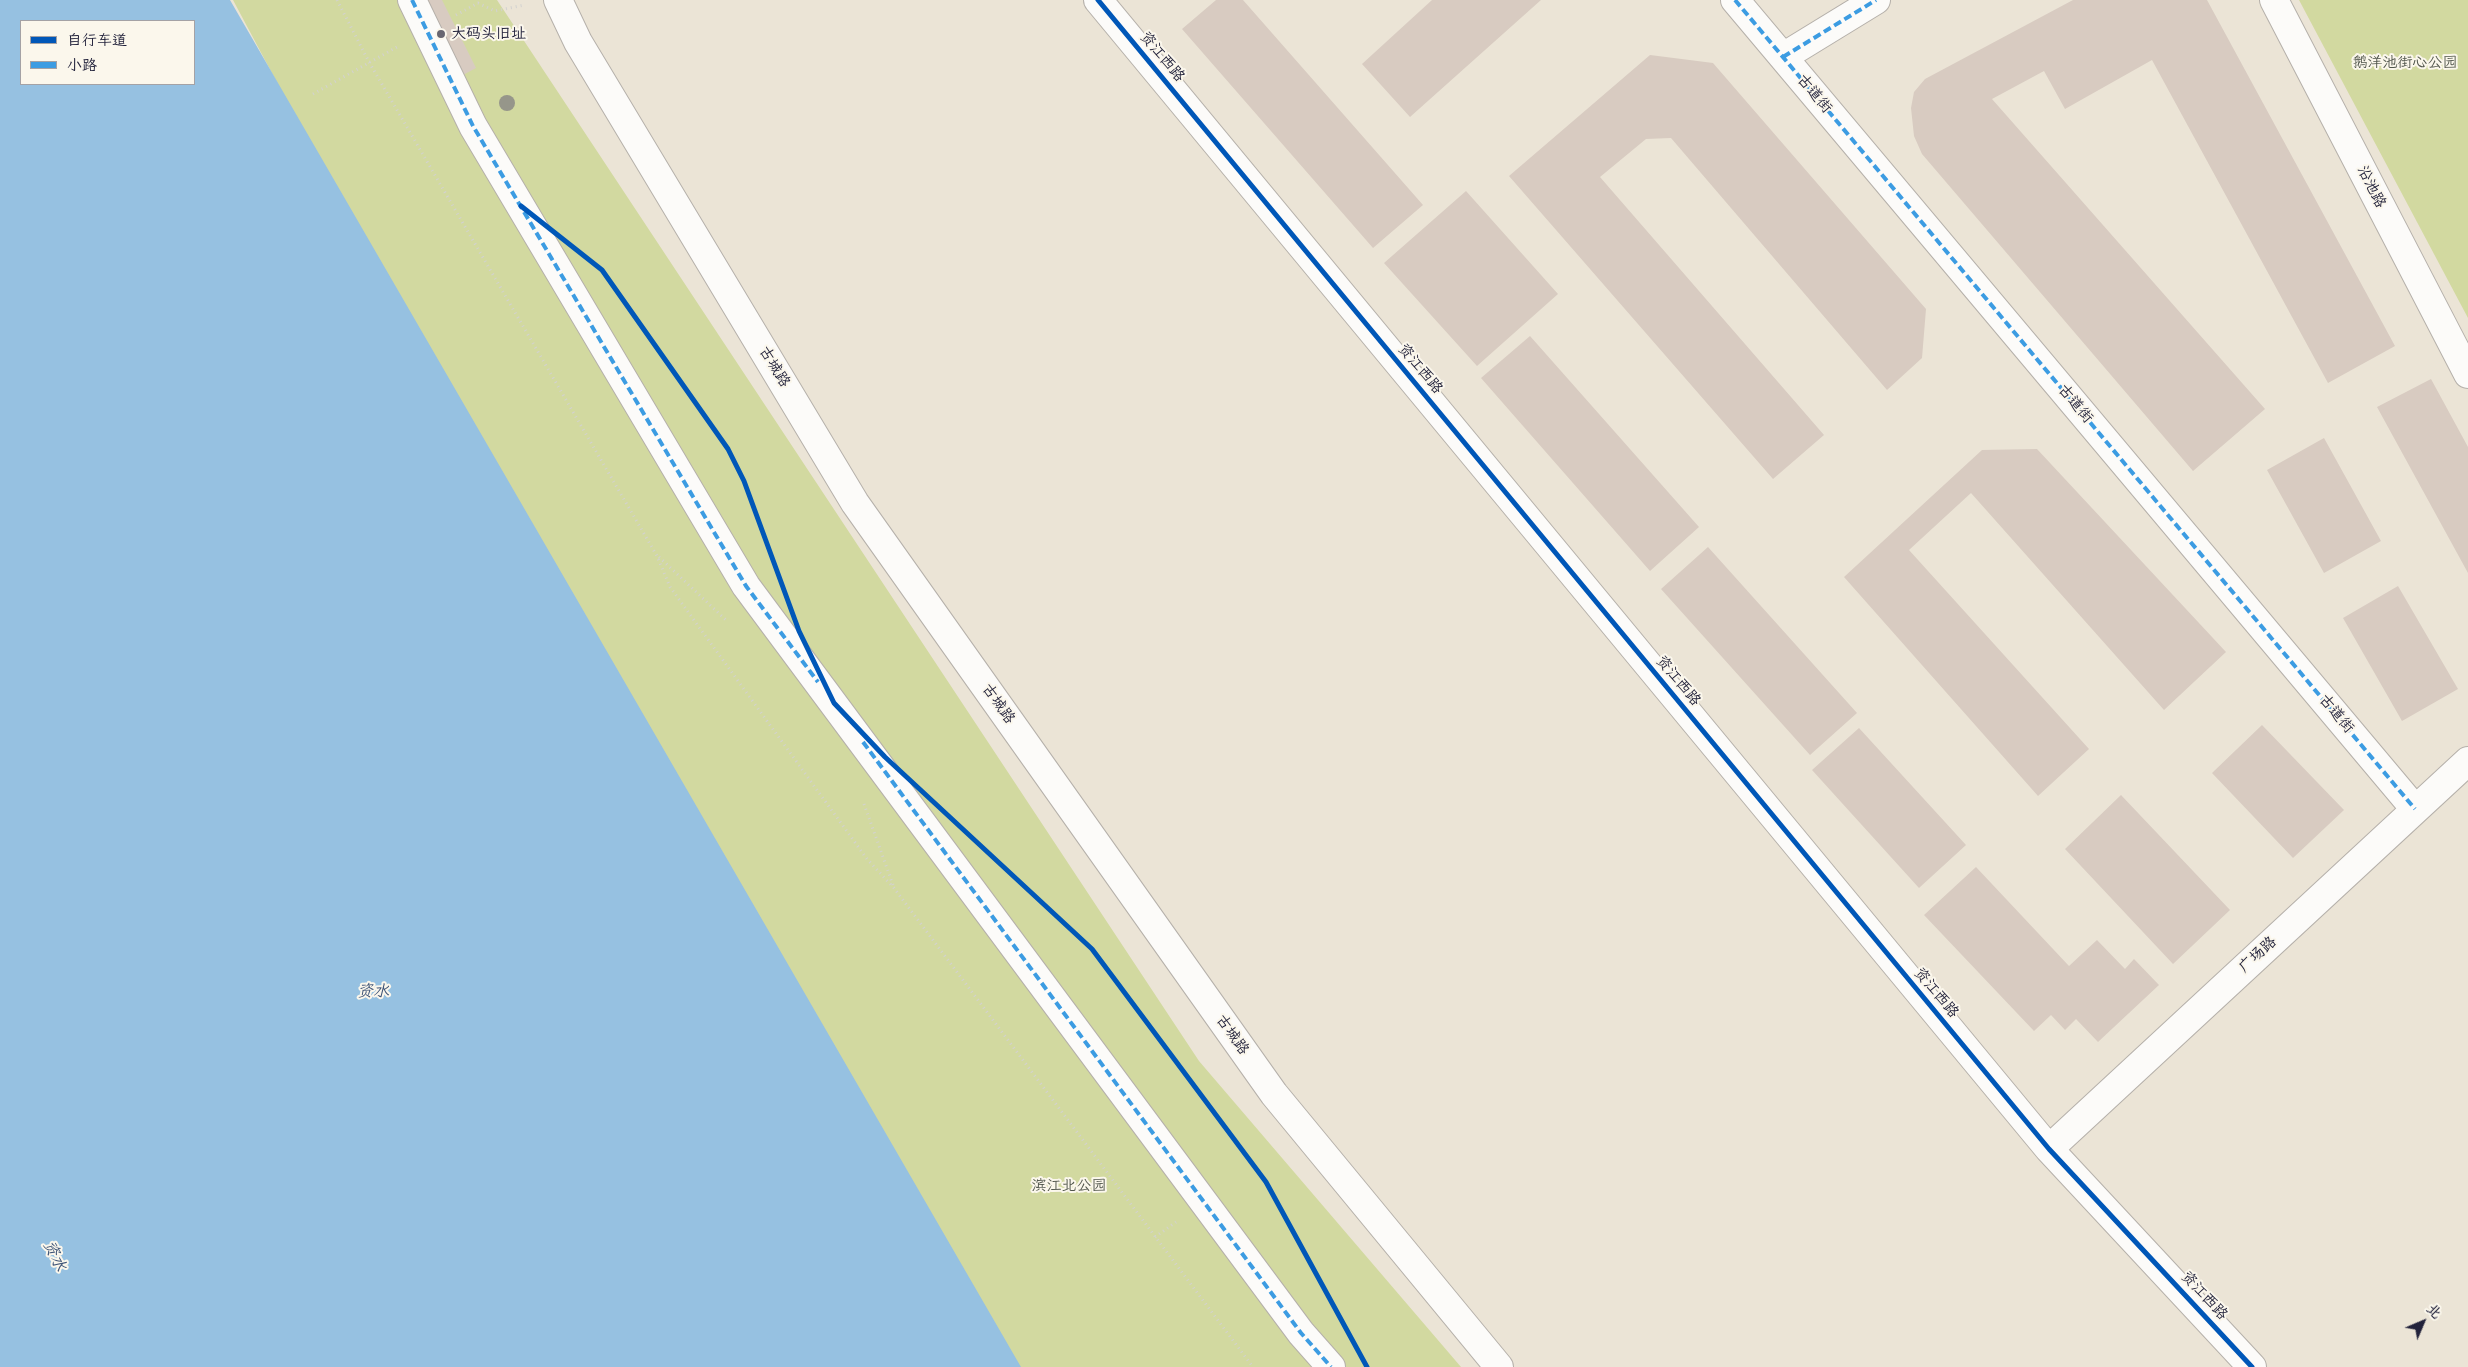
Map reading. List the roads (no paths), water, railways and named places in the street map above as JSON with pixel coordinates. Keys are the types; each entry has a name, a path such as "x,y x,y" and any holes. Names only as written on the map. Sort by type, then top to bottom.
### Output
{"street":[{"path":"412,0 473,126 746,586 1301,1333 1331,1367"},
{"name":"古城路","path":"558,0 578,42 855,503 1274,1094 1499,1367"},
{"name":"资江西路","path":"1098,0 2049,1149 2252,1367"},
{"name":"古道街","path":"1735,0 2415,809"},
{"path":"1783,57 1876,0"},
{"name":"沿池路","path":"2274,0 2468,374"},
{"name":"广场路","path":"2049,1149 2468,761"}],"water":[{"name":"资水","path":"0,0 230,0 1021,1367 0,1367"}],"place":[{"name":"大码头旧址","path":"441,34"}],"park label":[{"name":"鹅洋池街心公园","path":"2405,63"},
{"name":"滨江北公园","path":"1069,1186"}]}
